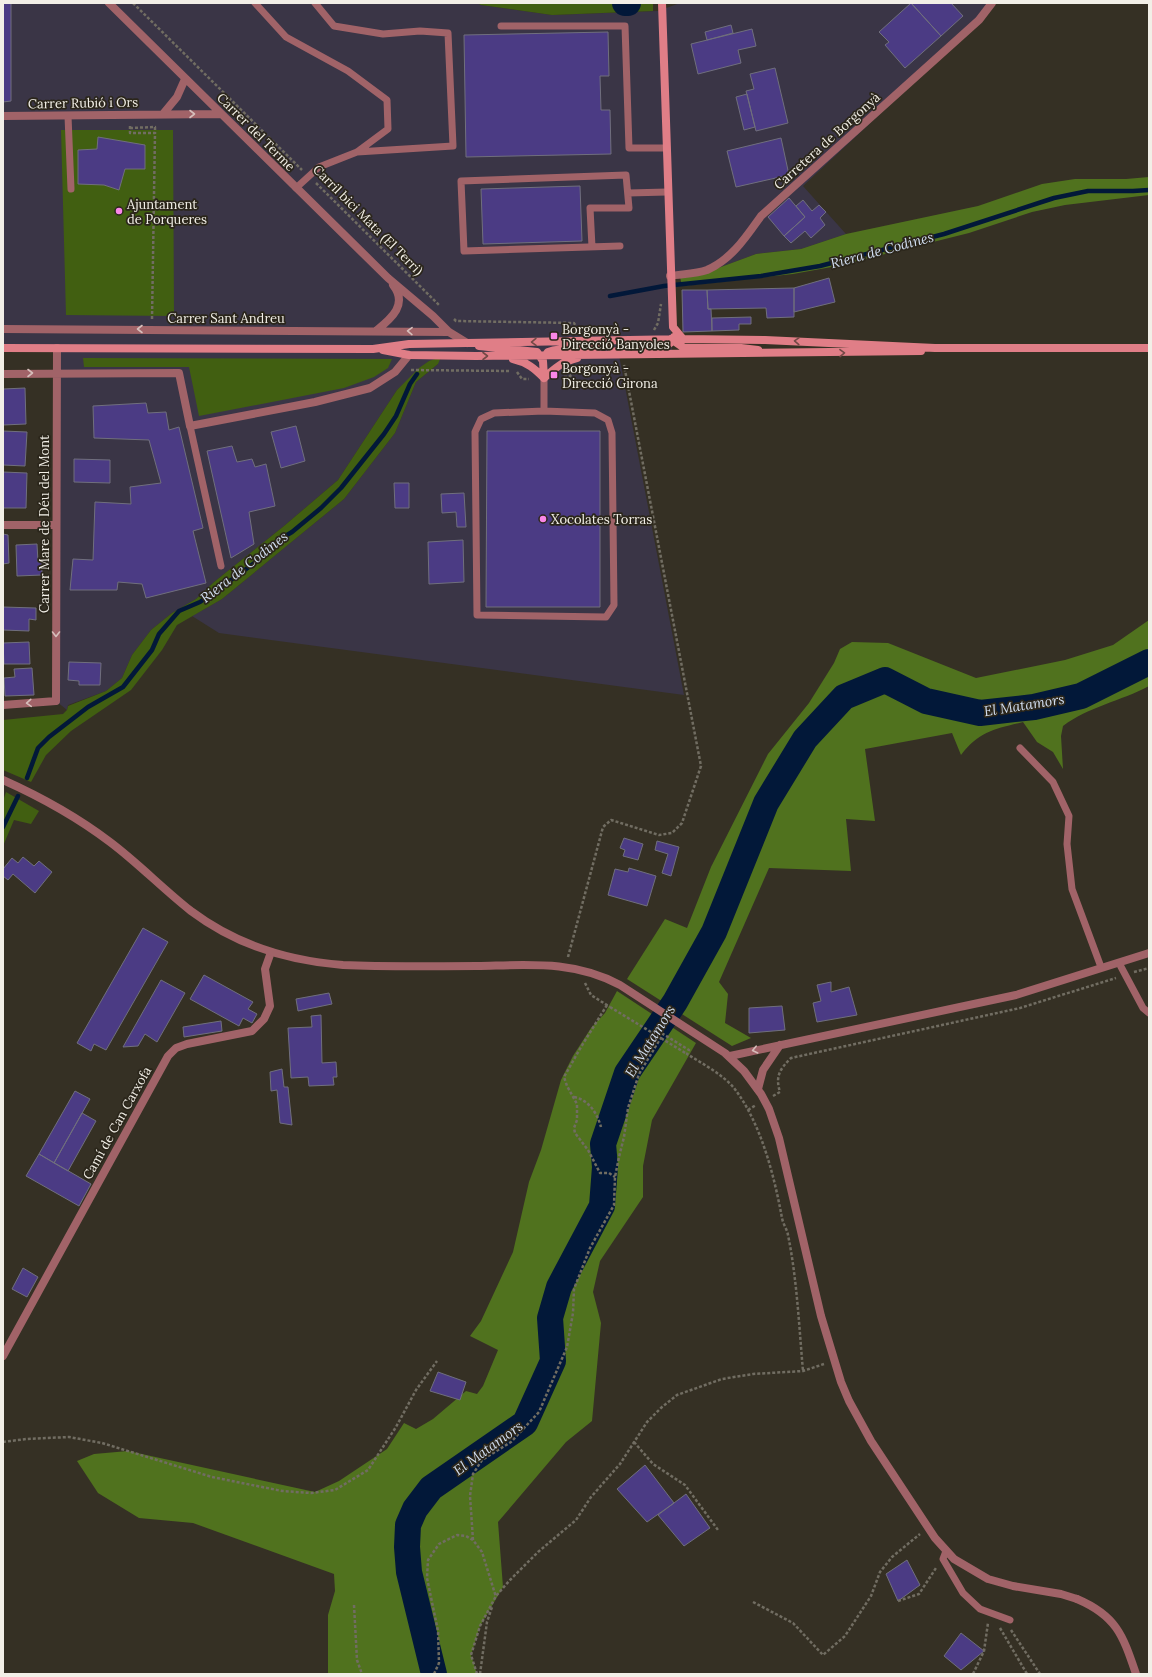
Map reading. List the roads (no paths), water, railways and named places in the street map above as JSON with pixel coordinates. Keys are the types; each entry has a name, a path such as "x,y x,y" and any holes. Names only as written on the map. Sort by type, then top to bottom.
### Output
{"main road":[{"path":"601,355 622,350 665,347 673,336 667,192 662,3"},
{"path":"673,336 684,348 741,348 789,354"},
{"path":"3,348 373,349 408,344 616,342 673,336 935,348 1149,348"},
{"path":"544,378 543,357 548,352 555,349 593,348 616,342"},
{"path":"467,343 489,348 533,351 543,357"},
{"path":"373,349 409,355 543,357 585,355 920,352 935,348"},
{"path":"544,378 556,367 568,360 585,355"},
{"path":"502,356 523,361 534,368 544,378"}],"street":[{"name":"Carrer del Terme","path":"109,3 388,278"},
{"name":"Carretera de Borgonyà","path":"670,276 706,270 730,255 743,241 761,216 979,20 992,3"},
{"path":"163,114 177,97 185,79"},
{"name":"Carrer Rubió i Ors","path":"3,116 221,114"},
{"path":"377,330 392,319 398,309 399,299 397,290 388,278"},
{"path":"388,278 433,316 449,332 467,343"},
{"name":"Carrer Sant Andreu","path":"3,329 377,330 449,332"},
{"name":"Carrer Mare de Déu del Mont","path":"3,705 56,701 56,348"},
{"path":"3,374 179,373 190,426 315,402 370,388 395,372 409,355"},
{"path":"3,525 56,525"},
{"path":"3,780 56,806 110,842 202,919 232,936 271,952 314,963 343,966 538,965 576,968 608,979 620,985 730,1056 758,1089 779,1138 833,1361 849,1401 863,1427 928,1528 946,1551 962,1566 988,1579 1014,1586 1061,1594 1085,1603 1116,1625 1136,1674"},
{"name":"Camí de Can Carxofa","path":"3,1356 168,1056 176,1048 187,1044 252,1031 264,1019 270,1006 265,969 271,952"},
{"path":"730,1056 1009,996 1149,953"},
{"path":"758,1089 763,1070 780,1045"}],"lane":[{"path":"255,3 286,37 348,71 387,100 388,129 357,152 319,167 296,188"},
{"path":"315,3 334,26 383,34 420,31 448,33 453,146 357,152"},
{"path":"501,26 625,26 629,148 666,148"},
{"path":"68,116 71,189"},
{"path":"592,247 590,208 629,208 626,175 461,181 464,251 592,247 620,246"},
{"path":"628,193 667,192"},
{"path":"544,378 544,411"},
{"path":"544,411 595,413 608,420 612,433 614,604 606,617 477,615 475,432 481,418 494,413 544,411"},
{"path":"190,426 221,566"},
{"path":"1020,748 1053,782 1069,816 1067,844 1072,889 1101,967"},
{"path":"1119,963 1143,1008 1149,1013"},
{"path":"946,1551 943,1559 964,1593 980,1609 1006,1619"}],"water":[{"path":"600,1134 606,1135 614,1141 607,1153 605,1167 591,1141"}],"waterway":[{"name":"Riera de Codines","path":"610,296 664,286 761,276 820,266 944,234 1054,198 1088,191 1149,190"},
{"name":"Riera de Codines","path":"27,778 38,748 49,737 88,707 123,687 152,650 159,634 179,611 200,602 257,561 277,541 292,532 321,508 341,488 384,434 396,416 410,384 417,374"},
{"name":"El Matamors","path":"434,1674 409,1572 407,1547 408,1525 415,1509 431,1488 525,1423 553,1361 550,1318 559,1287 602,1206 605,1167 603,1144 627,1073 675,1002 714,932 766,803 805,739 844,697 885,680 926,701 980,713 1034,707 1081,696 1149,662"},
{"name":"Riera de Codines","path":"3,827 18,796"}],"place":[{"name":"Ajuntament de Porqueres","path":"119,211"},
{"name":"Borgonyà - Direcció Banyoles","path":"554,336"},
{"name":"Borgonyà - Direcció Girona","path":"554,375"},
{"name":"Xocolates Torras","path":"543,519"}]}
